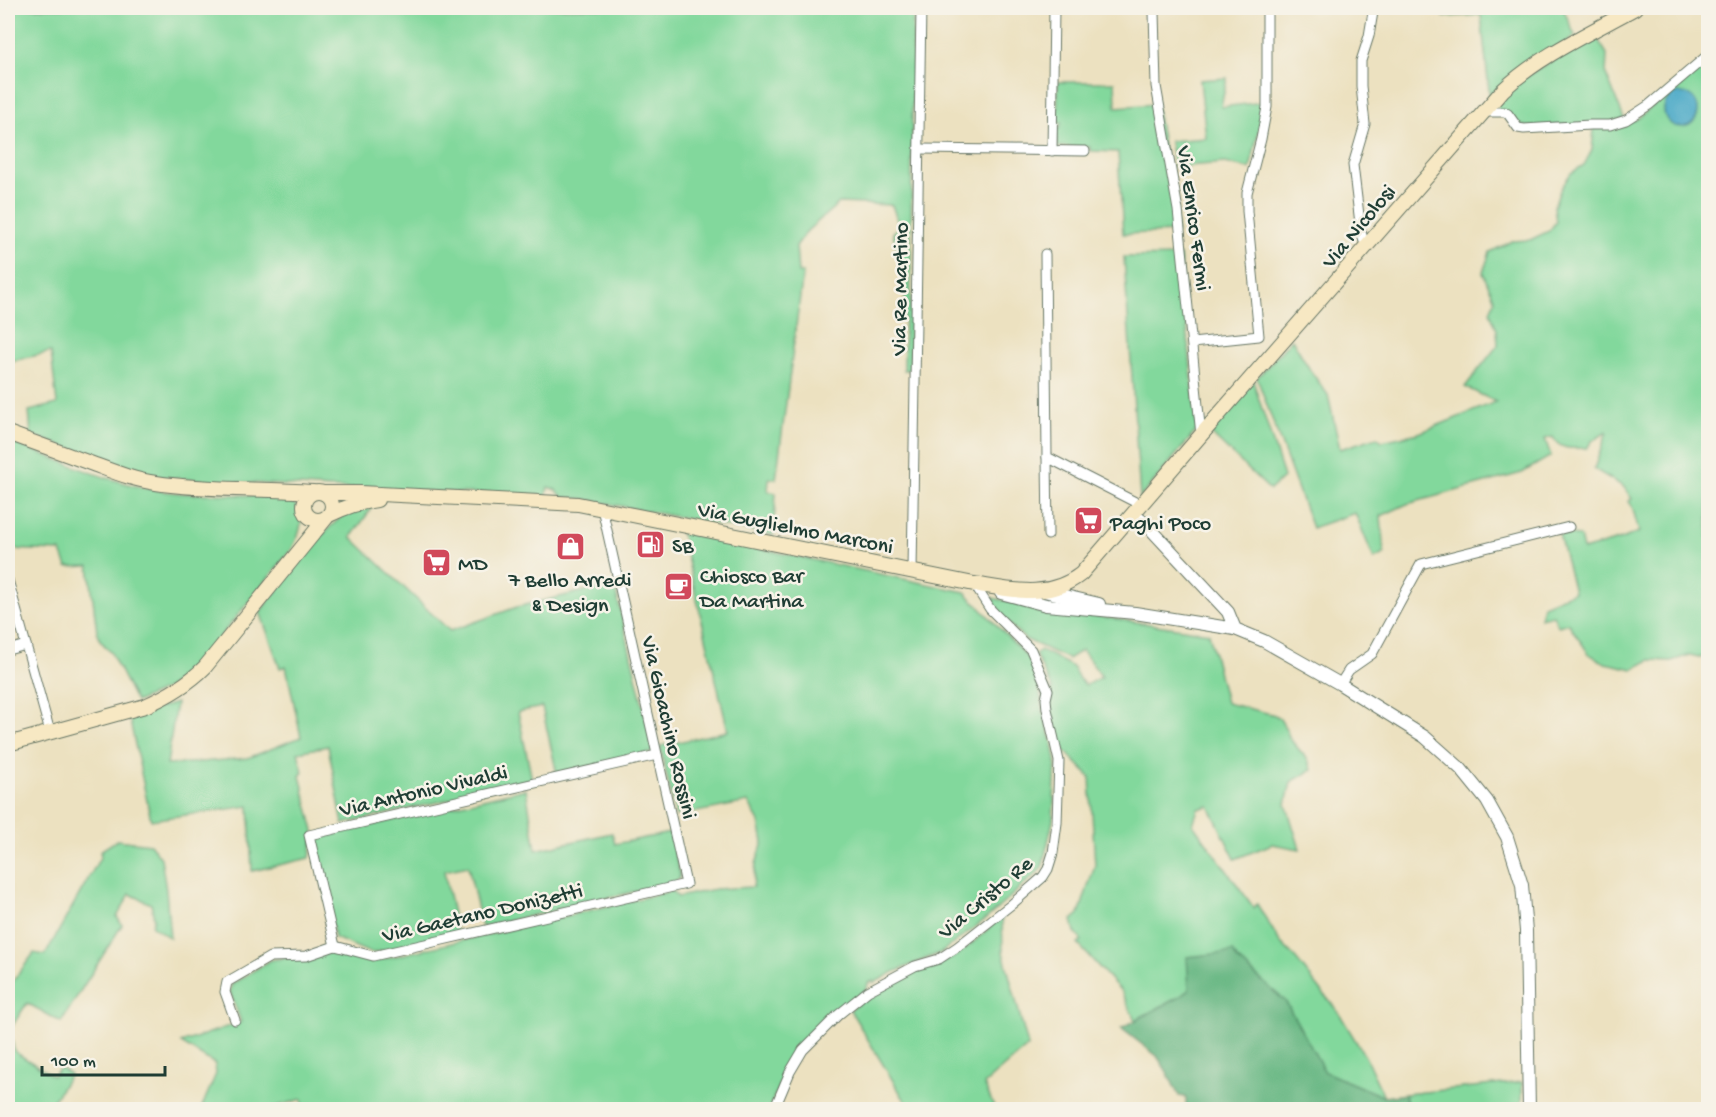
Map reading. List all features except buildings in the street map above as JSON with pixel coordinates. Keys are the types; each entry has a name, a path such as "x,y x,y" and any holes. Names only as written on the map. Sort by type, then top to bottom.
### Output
{"main road":[{"name":"Via Nicolosi","path":"1137,510 1482,112 1516,78 1532,66 1635,8"},
{"path":"8,433 136,479 178,486 418,497"},
{"path":"247,490 289,497 307,516 315,520 362,502 418,497"},
{"path":"293,557 304,529 306,498 319,493"},
{"path":"8,744 145,706 183,686 205,667 328,516 331,500 319,493"},
{"name":"Via Guglielmo Marconi","path":"418,497 578,504 1016,591 1044,591 1071,582 1081,574 1137,510"}],"street":[{"name":"Via Re Martino","path":"912,571 921,8"},
{"path":"1052,150 1054,8"},
{"name":"Via Enrico Fermi","path":"1155,8 1156,86 1179,210 1201,435"},
{"path":"1192,343 1259,336 1247,194 1267,107 1267,8"},
{"path":"1366,248 1361,232 1353,165 1365,124 1361,60 1375,8"},
{"path":"1482,112 1505,112 1518,128 1524,129 1618,123 1633,117 1649,105 1708,55"},
{"path":"920,149 1085,151"},
{"path":"1045,255 1048,535"},
{"path":"1047,457 1137,510 1146,524 1228,612 1235,629"},
{"name":"Via Gioachino Rossini","path":"602,508 686,884"},
{"path":"1340,684 1349,670 1372,654 1421,564 1569,527"},
{"path":"8,580 50,732"},
{"path":"974,584 1046,605 1135,613 1235,629 1264,641 1340,684 1425,737 1446,754 1487,801 1507,837 1520,877 1524,905 1529,1110"},
{"name":"Via Cristo Re","path":"774,1110 790,1072 803,1050 838,1015 868,991 915,966 939,958 957,947 1012,904 1043,877 1048,869 1053,853 1057,823 1059,761 1047,709 1048,690 1031,650 990,609 974,584"},
{"path":"1044,591 1135,613"},
{"path":"8,650 26,645"},
{"name":"Via Antonio Vivaldi","path":"335,946 309,835 657,755"},
{"name":"Via Gaetano Donizetti","path":"335,946 373,956 686,884"},
{"path":"235,1020 225,992 227,982 270,957 306,956 335,946"}],"green space":[{"path":"8,8 913,8 910,370 904,370 905,279 893,233 899,226 892,205 839,203 807,231 796,246 798,273 803,273 776,479 769,478 768,491 776,493 773,535 563,497 556,490 548,487 546,496 331,488 158,477 119,466 31,435 29,411 57,404 51,352 8,362"},
{"path":"1443,8 1563,8 1575,36 1490,100 1481,15 1444,17"},
{"path":"1595,35 1607,54 1606,74 1624,119 1609,123 1526,127 1490,110 1519,80"},
{"path":"1708,61 1708,659 1690,655 1671,661 1650,660 1633,669 1605,663 1589,654 1568,623 1558,626 1553,615 1540,618 1543,605 1574,592 1559,534 1580,536 1583,550 1639,532 1629,501 1632,499 1624,487 1594,469 1607,432 1593,440 1587,448 1567,448 1559,445 1553,437 1545,439 1551,456 1522,473 1407,504 1381,516 1384,554 1374,559 1355,513 1312,528 1257,378 1292,339 1328,395 1340,449 1377,437 1382,441 1419,433 1496,402 1465,387 1498,345 1497,330 1490,312 1495,300 1483,273 1490,252 1512,241 1530,240 1549,231 1556,222 1554,206 1561,188 1571,173 1584,165 1592,150 1594,128 1628,123 1637,119"},
{"path":"1227,78 1221,107 1264,102 1250,169 1225,163 1174,167 1170,141 1206,138 1200,80"},
{"path":"1058,82 1115,82 1116,107 1156,104 1177,232 1123,234 1118,152 1090,151 1090,147 1057,147 1057,129 1060,128 1061,123 1057,122"},
{"path":"1180,256 1197,430 1140,498 1124,257"},
{"path":"1253,381 1284,477 1270,490 1209,432"},
{"path":"8,441 92,473 135,486 179,493 273,497 285,500 298,508 301,525 292,549 200,661 168,688 136,702 111,653 100,640 97,632 89,566 67,567 61,551 8,549"},
{"path":"374,505 351,537 450,631 517,607 614,584 654,752 557,774 542,707 518,712 532,780 343,824 328,746 298,752 303,772 300,776 314,831 310,858 252,871 249,806 151,820 129,716 176,703 167,765 248,758 301,737 286,666 280,668 260,612 305,554 328,529 342,516"},
{"path":"681,532 965,592 1030,660 1040,690 1042,708 1056,760 1053,821 1042,868 987,918 942,952 874,983 873,981 868,983 867,988 799,1049 788,1064 769,1109 304,1110 302,1099 268,1109 201,1109 216,1074 215,1064 181,1043 241,1022 230,992 232,984 271,960 337,949 375,961 672,891 678,897 715,889 753,887 756,864 763,842 759,822 748,802 676,816 660,746 728,731"},
{"path":"992,598 1209,633 1226,703 1275,715 1280,719 1290,739 1308,760 1312,770 1291,782 1286,804 1300,849 1272,844 1235,859 1209,806 1198,809 1193,824 1254,908 1257,904 1280,942 1339,1013 1366,1058 1384,1097 1325,1072 1285,1001 1237,959 1233,952 1181,996 1135,1020 1121,991 1078,944 1082,941 1075,932 1072,920 1079,914 1095,865 1090,777 1062,748 1049,708 1052,688 1035,654 1041,650 1073,667 1079,679 1086,685 1102,677 1082,650 1068,659 1025,639 997,612"},
{"path":"526,789 536,850 612,833 615,844 670,833 679,879 675,882 482,927 468,866 444,871 457,933 373,953 335,938 314,843 317,838"},
{"path":"117,840 150,844 161,858 170,938 152,926 154,918 151,904 130,894 117,917 122,925 61,1022 27,1003 9,1031 15,1052 53,1076 60,1068 70,1074 50,1106 51,1110 8,1109 8,985 34,953 45,955 101,856 100,851"},
{"path":"1002,916 1003,952 1028,1046 984,1084 995,1109 910,1109 850,1010 899,978 944,962 959,954"},
{"path":"1233,952 1237,959 1285,1001 1325,1072 1384,1097 1405,1094 1408,1109 1186,1109 1186,1097 1179,1096 1157,1056 1121,1028 1181,996 1189,989 1187,957"},
{"path":"1522,1082 1522,1109 1408,1109 1405,1094"}],"water":[{"path":"1681,93 1693,98 1698,110 1693,122 1681,127 1669,122 1664,110 1669,98"}],"place":[{"name":"Paghi Poco","path":"1089,521"},
{"name":"SB","path":"651,544"},
{"name":"7 Bello Arredi & Design","path":"570,546"},
{"name":"MD","path":"437,562"},
{"name":"Chiosco Bar Da Martina","path":"679,587"}]}
